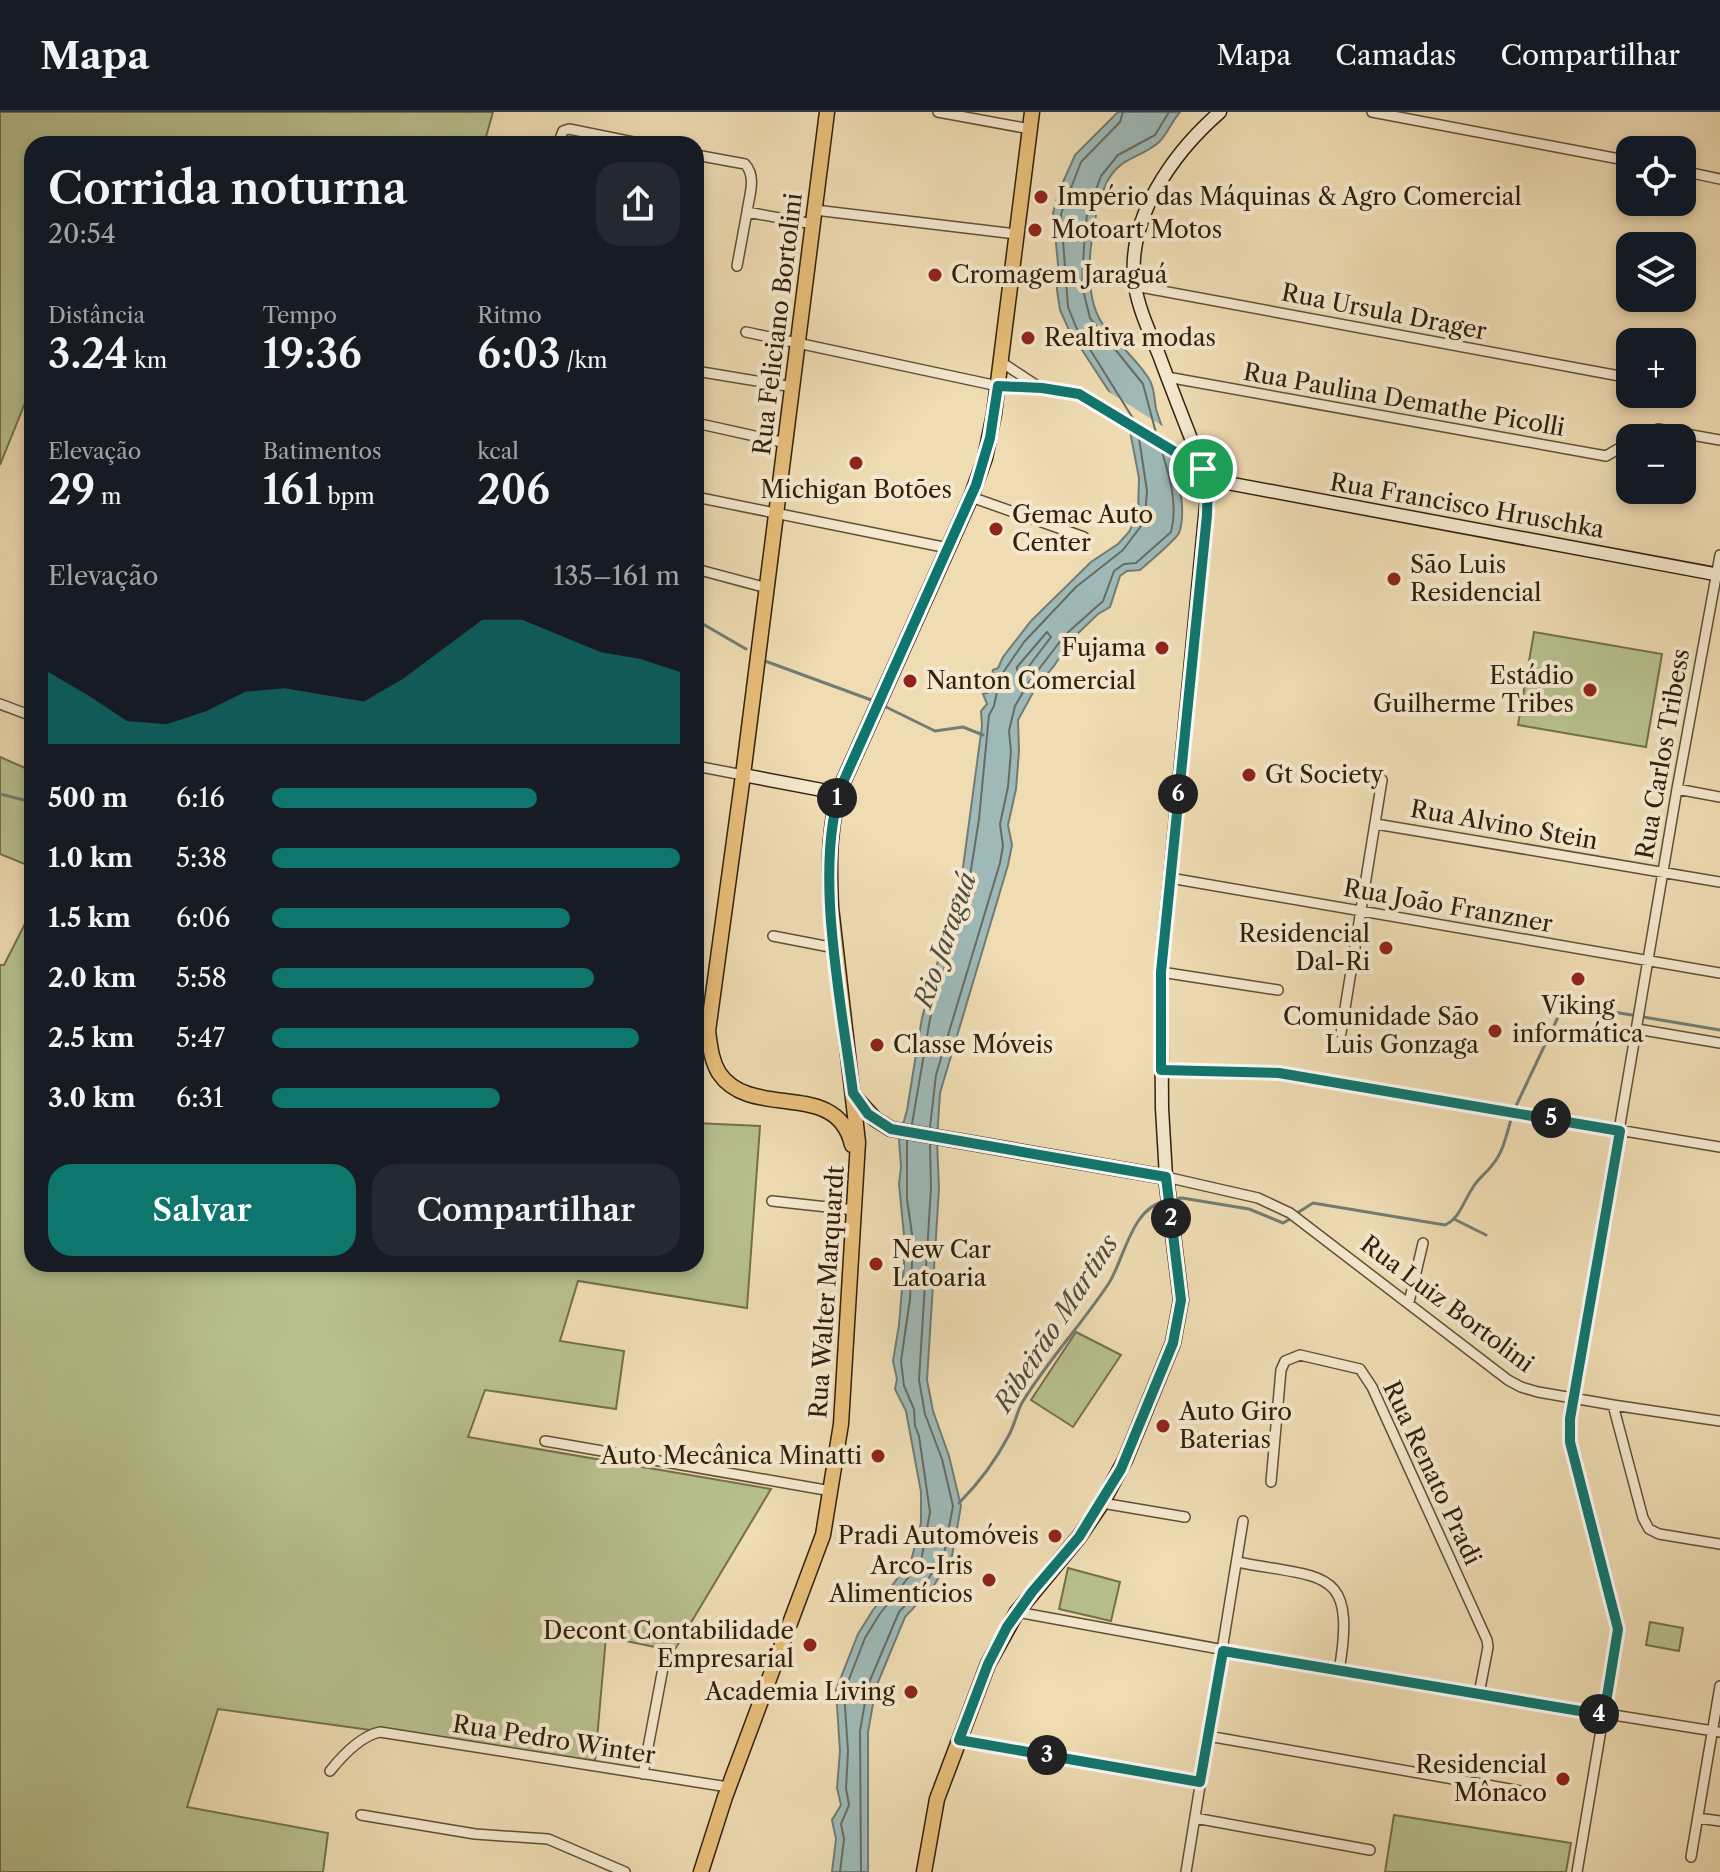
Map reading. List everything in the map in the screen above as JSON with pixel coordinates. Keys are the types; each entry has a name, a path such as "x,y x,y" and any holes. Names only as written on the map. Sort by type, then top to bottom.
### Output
{"main road":[{"name":"Rua Feliciano Bortolini","path":"827,112 708,1031 711,1054 729,1086 743,1093 830,1110"},
{"name":"Rua Walter Marquardt","path":"701,1872 728,1787 823,1535 845,1397 858,1132 835,948 830,872 833,818 838,793 971,497 985,458 998,386 1032,112"},
{"path":"924,1872 937,1799 988,1664 1017,1612 1079,1537 1102,1503 1125,1460 1169,1353 1178,1321 1181,1300 1179,1271 1166,1177 1161,972 1207,515 1204,474 1135,286 1135,257 1154,192 1192,138 1220,112"},
{"name":"Rua Francisco Hruschka","path":"1204,474 1718,574"},
{"path":"743,775 838,793"},
{"path":"857,1164 847,1129 830,1110 843,1106 853,1093 875,1119 893,1129 1166,1177"}],"street":[{"path":"938,112 1030,129"},
{"path":"1372,112 1616,158"},
{"path":"561,136 563,131 569,129 604,136"},
{"path":"704,156 745,164 753,177 737,266"},
{"path":"1696,174 1720,179"},
{"path":"747,212 1016,234"},
{"name":"Rua Ursula Drager","path":"1135,286 1616,375"},
{"path":"746,332 998,386 1069,391 1185,458 1204,474"},
{"path":"1001,362 1042,388"},
{"path":"704,372 793,387"},
{"name":"Rua Paulina Demathe Picolli","path":"1167,377 1606,456 1616,450"},
{"path":"704,425 786,443"},
{"path":"1696,436 1720,440"},
{"path":"971,497 1084,537"},
{"path":"704,499 948,548"},
{"name":"Rua Carlos Tribess","path":"1577,1872 1618,1629 1570,1442 1573,1398 1720,555"},
{"path":"704,571 767,588"},
{"path":"0,704 24,713"},
{"path":"704,768 743,775"},
{"path":"1341,1033 1382,780"},
{"path":"1677,789 1720,797"},
{"name":"Rua Alvino Stein","path":"1376,824 1720,882"},
{"name":"Rua João Franzner","path":"1170,878 1720,973"},
{"path":"773,936 835,948"},
{"path":"1161,972 1278,990"},
{"path":"1639,1021 1720,1043"},
{"path":"1161,1070 1279,1073 1720,1147"},
{"name":"Rua Luiz Bortolini","path":"1166,1177 1258,1198 1290,1213 1521,1387 1720,1421"},
{"path":"772,1201 855,1210"},
{"path":"1409,1302 1423,1243"},
{"name":"Rua Renato Pradi","path":"1271,1482 1281,1370 1285,1361 1300,1355 1360,1369 1372,1387 1487,1640 1479,1694"},
{"path":"1613,1405 1643,1518 1649,1529 1659,1534 1720,1544"},
{"path":"545,1441 831,1491"},
{"path":"1102,1503 1185,1517"},
{"path":"1186,1872 1243,1521"},
{"path":"1237,1562 1318,1578 1336,1591 1345,1617 1339,1671"},
{"path":"1017,1612 1339,1671 1716,1731"},
{"path":"643,1774 663,1668"},
{"path":"1691,1857 1716,1731 1720,1686"},
{"name":"Rua Pedro Winter","path":"330,1771 343,1756 373,1733 380,1732 728,1787"},
{"path":"1208,1736 1544,1795"},
{"path":"959,1740 1200,1782"},
{"path":"361,1815 475,1834 548,1839 625,1872"},
{"path":"1195,1818 1370,1850"},
{"path":"1698,1818 1720,1821"}],"green space":[{"path":"0,112 493,112 486,136 24,136 24,405 0,465"},
{"name":"Estádio Guilherme Tribes","path":"1534,632 1662,654 1646,747 1518,725"},
{"path":"0,757 24,768 24,864 0,854"},
{"path":"24,926 24,1272 704,1272 704,1123 760,1126 747,1308 578,1281 560,1341 624,1351 616,1409 485,1390 468,1437 771,1489 674,1651 606,1637 595,1761 218,1709 187,1807 328,1833 323,1872 0,1872 0,965 4,965"},
{"path":"1076,1332 1121,1355 1073,1427 1031,1400"},
{"path":"1068,1568 1120,1582 1111,1621 1059,1609"},
{"path":"1650,1622 1683,1628 1679,1651 1646,1645"},
{"path":"1394,1815 1571,1843 1566,1872 1385,1872"}],"water":[{"name":"Rio Jaraguá","path":"1118,112 1180,112 1159,142 1118,167 1107,182 1096,214 1090,273 1095,309 1102,323 1139,365 1152,386 1180,488 1182,520 1179,533 1161,552 1140,570 1127,571 1120,576 1110,607 1098,614 1071,640 1036,687 1018,720 1019,751 1016,789 1008,825 1012,845 1008,865 940,1093 937,1140 939,1189 927,1380 961,1506 952,1556 933,1587 905,1617 876,1687 868,1732 868,1872 832,1872 836,1839 832,1820 841,1805 837,1788 840,1751 836,1690 858,1634 911,1561 921,1523 921,1492 906,1411 895,1389 897,1379 893,1361 904,1265 899,1139 907,1110 922,1018 962,875 982,726 981,711 987,704 983,694 988,693 993,670 998,668 1031,621 1091,562 1118,544 1129,532 1138,514 1139,478 1130,431 1060,310 1053,213 1075,155"}],"pier":[{"path":"1098,385 1167,429 1177,462 1125,430"}],"waterway":[{"path":"704,625 746,649"},
{"path":"765,661 874,701"},
{"path":"886,707 935,731 963,727 983,735"},
{"path":"0,794 24,800"},
{"name":"Ribeirão Martins","path":"1515,1108 1559,1015 1570,1008 1590,1008 1720,1030"},
{"name":"Ribeirão Martins","path":"1297,1213 1313,1203 1445,1225 1458,1214 1474,1185 1497,1159 1512,1116"},
{"name":"Ribeirão Martins","path":"1173,1199 1249,1209 1283,1223 1292,1218"},
{"name":"Ribeirão Martins","path":"959,1503 999,1453 1033,1386 1109,1283 1137,1224 1153,1206 1165,1201"},
{"path":"1454,1219 1486,1235"}],"place":[{"name":"Império das Máquinas & Agro Comercial","path":"1041,197"},
{"name":"Motoart Motos","path":"1035,230"},
{"name":"Cromagem Jaraguá","path":"935,275"},
{"name":"Realtiva modas","path":"1028,338"},
{"name":"Michigan Botões","path":"856,463"},
{"name":"Gemac Auto Center","path":"996,529"},
{"name":"São Luis Residencial","path":"1394,579"},
{"name":"Fujama","path":"1162,648"},
{"name":"Nanton Comercial","path":"910,681"},
{"name":"Estádio Guilherme Tribes","path":"1590,690"},
{"name":"Gt Society","path":"1249,775"},
{"name":"Residencial Dal-Ri","path":"1386,948"},
{"name":"Viking informática","path":"1578,979"},
{"name":"Comunidade São Luis Gonzaga","path":"1495,1031"},
{"name":"Classe Móveis","path":"877,1045"},
{"name":"New Car Latoaria","path":"876,1264"},
{"name":"Auto Giro Baterias","path":"1163,1426"},
{"name":"Auto Mecânica Minatti","path":"878,1456"},
{"name":"Pradi Automóveis","path":"1055,1536"},
{"name":"Arco-Iris Alimentícios","path":"989,1580"},
{"name":"Decont Contabilidade Empresarial","path":"810,1645"},
{"name":"Academia Living","path":"911,1692"},
{"name":"Residencial Mônaco","path":"1563,1779"}],"route":[{"path":"998,386 1079,394 1203,469 1207,515 1161,972 1161,1070 1279,1073 1620,1131 1570,1419 1570,1442 1618,1629 1604,1715 1223,1651 1200,1782 959,1740 988,1664 1007,1627 1079,1537 1121,1469 1173,1343 1181,1300 1166,1177 891,1129 868,1114 853,1093 831,907 830,872 833,818 838,793 976,485 990,438 998,386"}]}
